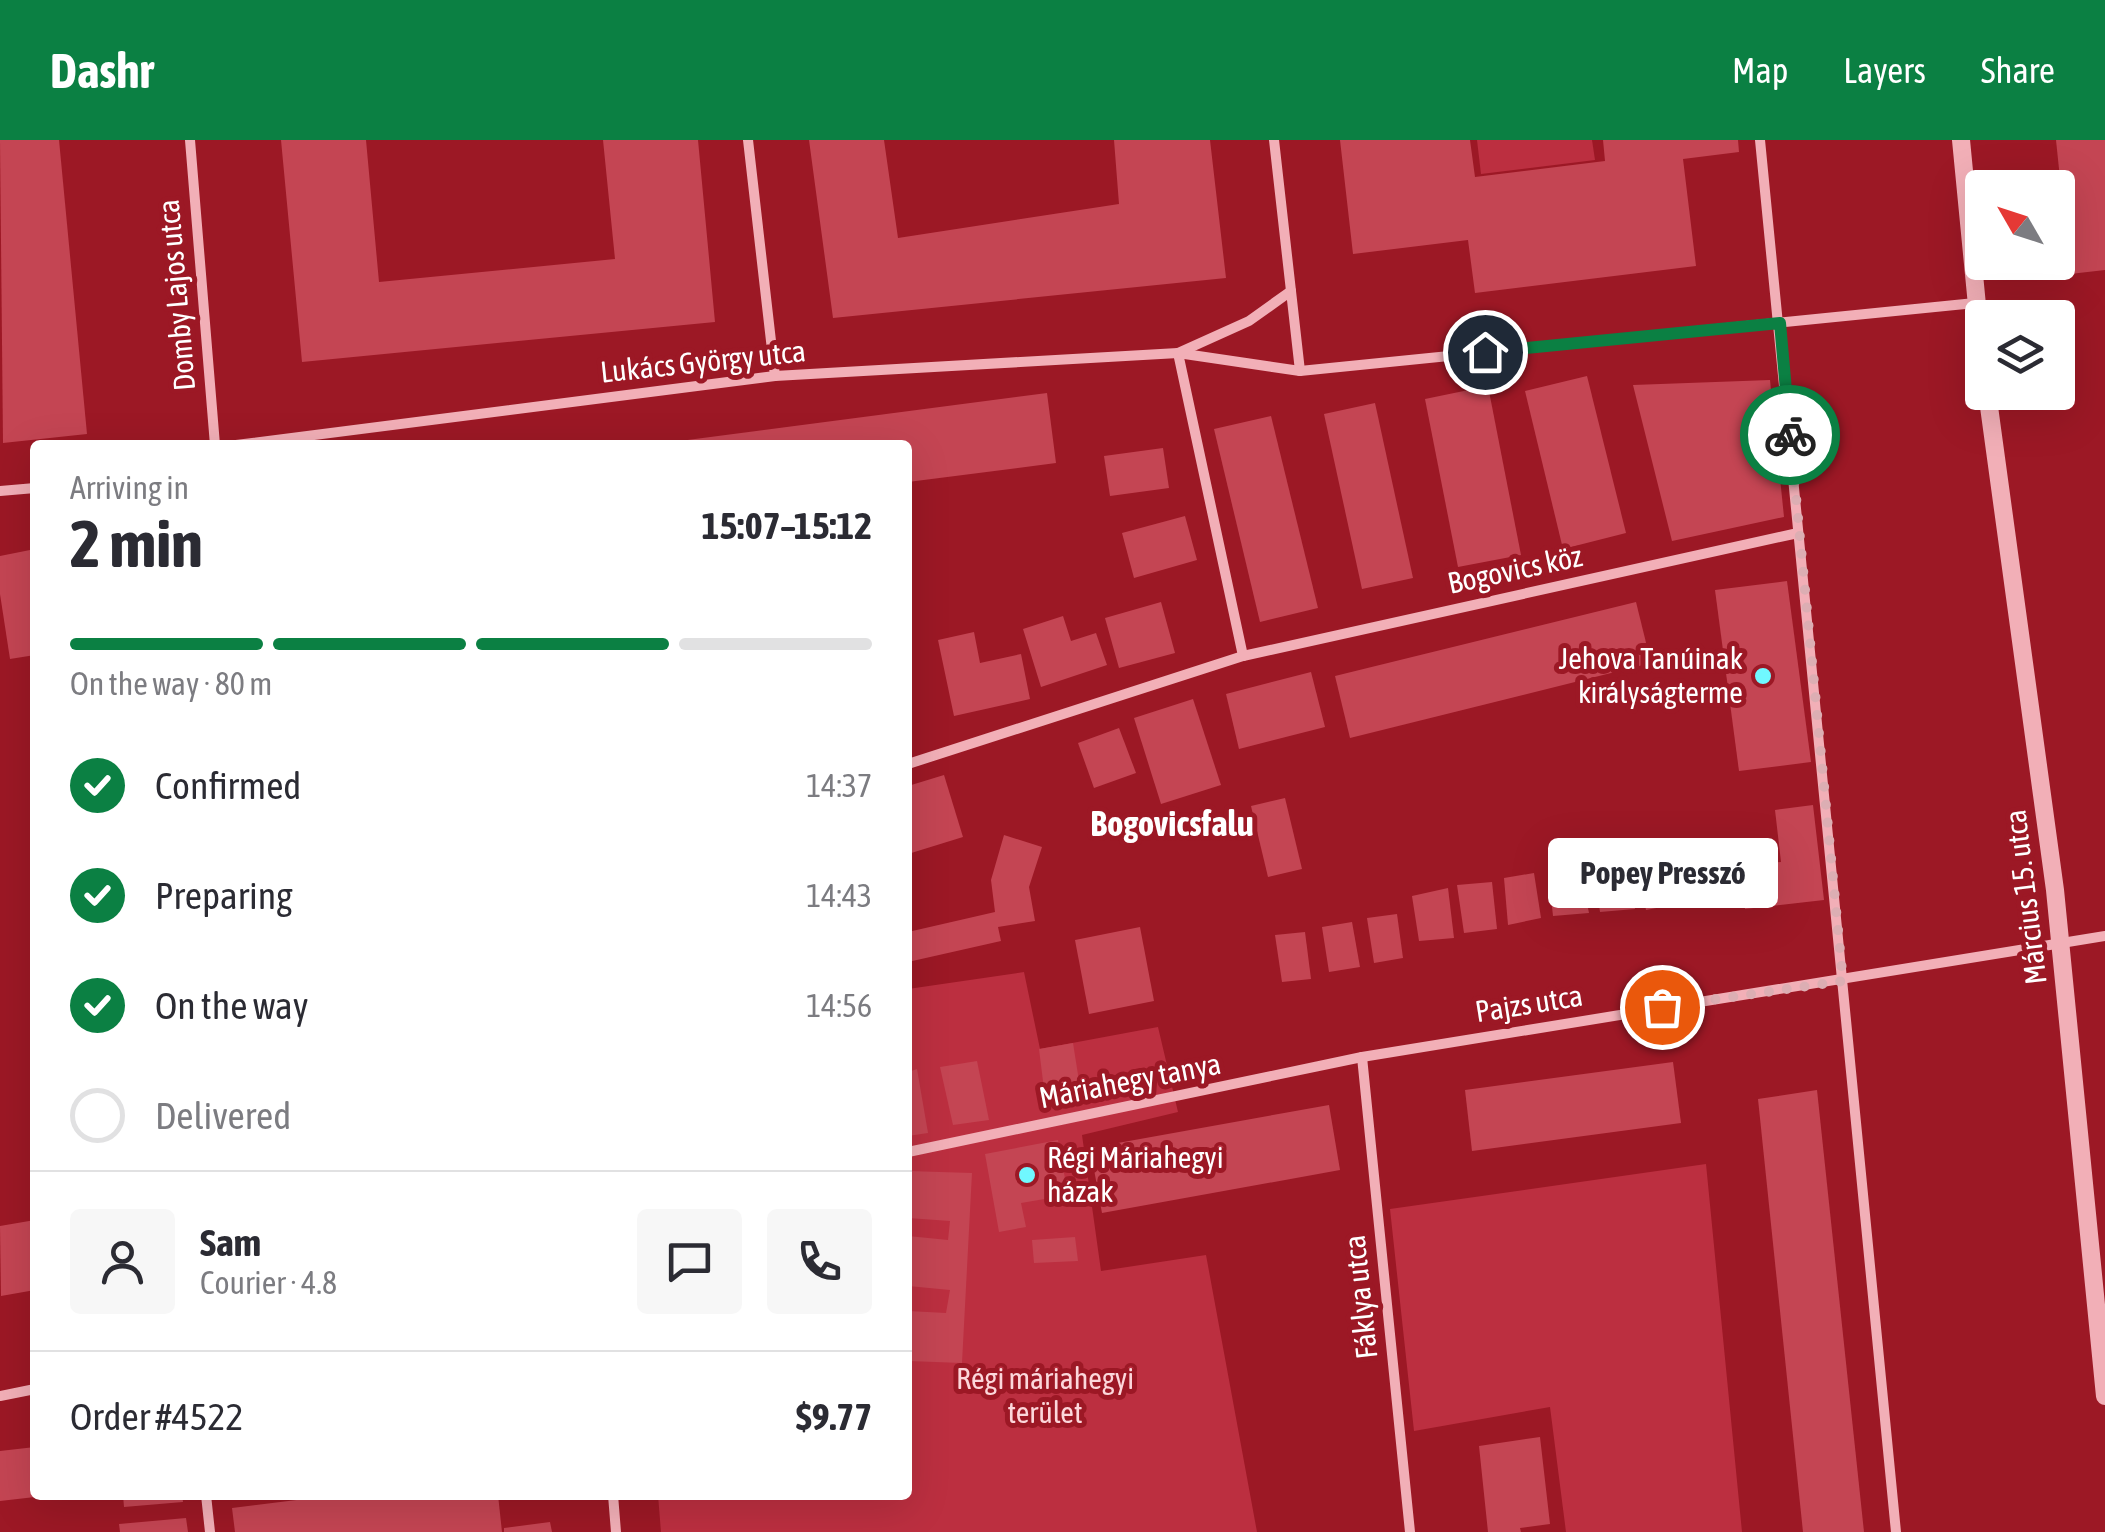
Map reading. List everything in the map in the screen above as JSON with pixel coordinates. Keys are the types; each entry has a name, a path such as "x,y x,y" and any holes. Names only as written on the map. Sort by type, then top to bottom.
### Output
{"street":[{"name":"Domby Lajos utca","path":"190,140 215,440"},
{"path":"748,140 775,376"},
{"path":"1274,140 1300,370"},
{"path":"1760,140 1896,1532"},
{"path":"1961,140 1975,300"},
{"name":"Lukács György utca","path":"1178,353 1249,321 1291,291"},
{"name":"Lukács György utca","path":"275,440 775,376 1178,353 1300,370 1965,305"},
{"path":"1178,353 1243,656"},
{"name":"Március 15. utca","path":"1989,410 2060,941 2105,1396"},
{"path":"0,491 30,488"},
{"name":"Bogovics köz","path":"912,763 1243,656 1798,533"},
{"name":"Pajzs utca","path":"1362,1057 2105,936"},
{"name":"Máriahegy tanya","path":"912,1151 1362,1057"},
{"name":"Fáklya utca","path":"1362,1057 1410,1532"},
{"path":"0,1396 30,1390"},
{"path":"207,1500 210,1532"},
{"path":"613,1500 616,1532"}],"green space":[{"path":"1477,140 1592,140 1595,160 1481,174"},
{"name":"Régi máriahegyi terület","path":"1024,972 1040,1049 1158,1027 1178,1112 1082,1135 1101,1271 1206,1255 1257,1532 661,1532 658,1500 912,1500 912,988"},
{"path":"1706,1164 1742,1532 1566,1532 1550,1407 1414,1431 1390,1209"}],"building":[{"path":"0,140 59,140 87,434 3,443"},
{"path":"281,140 366,140 379,282 615,259 603,140 698,140 715,322 302,362"},
{"path":"809,140 884,140 898,238 1119,204 1114,140 1210,140 1226,278 833,318"},
{"path":"1340,140 1470,140 1475,177 1605,161 1603,140 1738,140 1739,152 1683,159 1696,266 1475,293 1468,240 1353,254"},
{"path":"2056,140 2105,140 2105,270 2075,273 2075,170 2059,170"},
{"path":"1587,376 1626,533 1563,549 1525,391"},
{"path":"1770,380 1784,517 1672,541 1633,385"},
{"path":"1488,386 1521,555 1458,567 1425,399"},
{"path":"1047,393 1056,463 912,481 912,440 687,440"},
{"path":"1375,403 1413,578 1362,589 1324,414"},
{"path":"1271,416 1318,608 1260,622 1214,429"},
{"path":"1163,448 1169,488 1110,496 1104,456"},
{"path":"1185,516 1197,560 1134,578 1122,533"},
{"path":"30,550 30,656 10,659 0,594 0,556"},
{"name":"Jehova Tanúinak királyságterme","path":"1787,581 1811,762 1739,771 1715,590"},
{"path":"1161,602 1175,653 1119,668 1105,618"},
{"path":"1636,602 1651,663 1350,738 1335,676"},
{"path":"1063,616 1071,641 1096,633 1107,665 1041,687 1023,629"},
{"path":"974,632 980,663 1021,654 1030,699 954,716 938,640"},
{"path":"1311,672 1325,727 1239,749 1226,694"},
{"path":"1193,699 1221,785 1161,804 1134,718"},
{"path":"1119,728 1136,773 1094,788 1078,743"},
{"path":"944,775 963,837 912,853 912,785"},
{"path":"1285,798 1302,869 1268,877 1251,806"},
{"path":"1813,805 1824,900 1745,909 1740,867 1781,862 1775,810"},
{"path":"1004,835 1042,847 1029,887 1035,921 998,927 1001,941 912,961 912,931 995,912 991,880"},
{"path":"1676,853 1687,902 1646,910 1637,859"},
{"path":"1724,853 1726,899 1694,903 1689,855"},
{"path":"1628,858 1635,909 1600,912 1593,863"},
{"path":"1580,868 1589,913 1553,916 1548,870"},
{"path":"1534,873 1541,918 1508,925 1504,878"},
{"path":"1492,882 1497,929 1464,933 1457,885"},
{"path":"1448,888 1454,938 1419,941 1412,896"},
{"path":"1397,914 1403,958 1374,963 1367,918"},
{"path":"1352,922 1360,967 1329,972 1322,927"},
{"path":"1140,927 1154,1001 1089,1014 1075,940"},
{"path":"1305,932 1311,979 1282,982 1275,935"},
{"name":"Régi Máriahegyi házak","path":"1073,1043 1082,1100 1046,1105 1039,1049"},
{"name":"Régi Máriahegyi házak","path":"977,1061 989,1120 953,1125 940,1067"},
{"path":"1673,1062 1681,1123 1472,1151 1465,1090"},
{"path":"917,1069 928,1133 912,1135 912,1071"},
{"path":"1817,1090 1864,1532 1803,1532 1758,1099"},
{"path":"1329,1105 1340,1170 1102,1213 1090,1148"},
{"name":"Régi Máriahegyi házak","path":"1058,1140 1068,1195 1021,1203 1026,1227 999,1232 985,1154"},
{"path":"912,1171 972,1173 962,1363 912,1361 912,1311 946,1313 950,1290 912,1286 912,1236 948,1240 950,1221 912,1218"},
{"path":"30,1221 30,1291 1,1296 0,1226"},
{"name":"Régi Máriahegyi házak","path":"1075,1237 1078,1261 1034,1263 1032,1240"},
{"path":"1540,1437 1550,1524 1520,1528 1521,1532 1488,1532 1479,1446"},
{"path":"30,1448 30,1498 0,1501 0,1451"},
{"path":"123,1500 183,1502 124,1507"},
{"path":"297,1500 499,1500 502,1532 235,1532 232,1508"},
{"path":"186,1518 188,1532 120,1532 119,1524"},
{"path":"550,1522 552,1532 504,1532 504,1528"}],"way so far":[{"path":"1662,1007 1843,981 1790,435"}],"place":[{"name":"Jehova Tanúinak királyságterme","path":"1763,676"},
{"name":"Popey Presszó","path":"1662,1007"},
{"name":"Régi Máriahegyi házak","path":"1027,1175"}],"district":[{"name":"Bogovicsfalu","path":"1172,824"}],"route":[{"path":"1485,352 1780,323 1790,435"}]}
